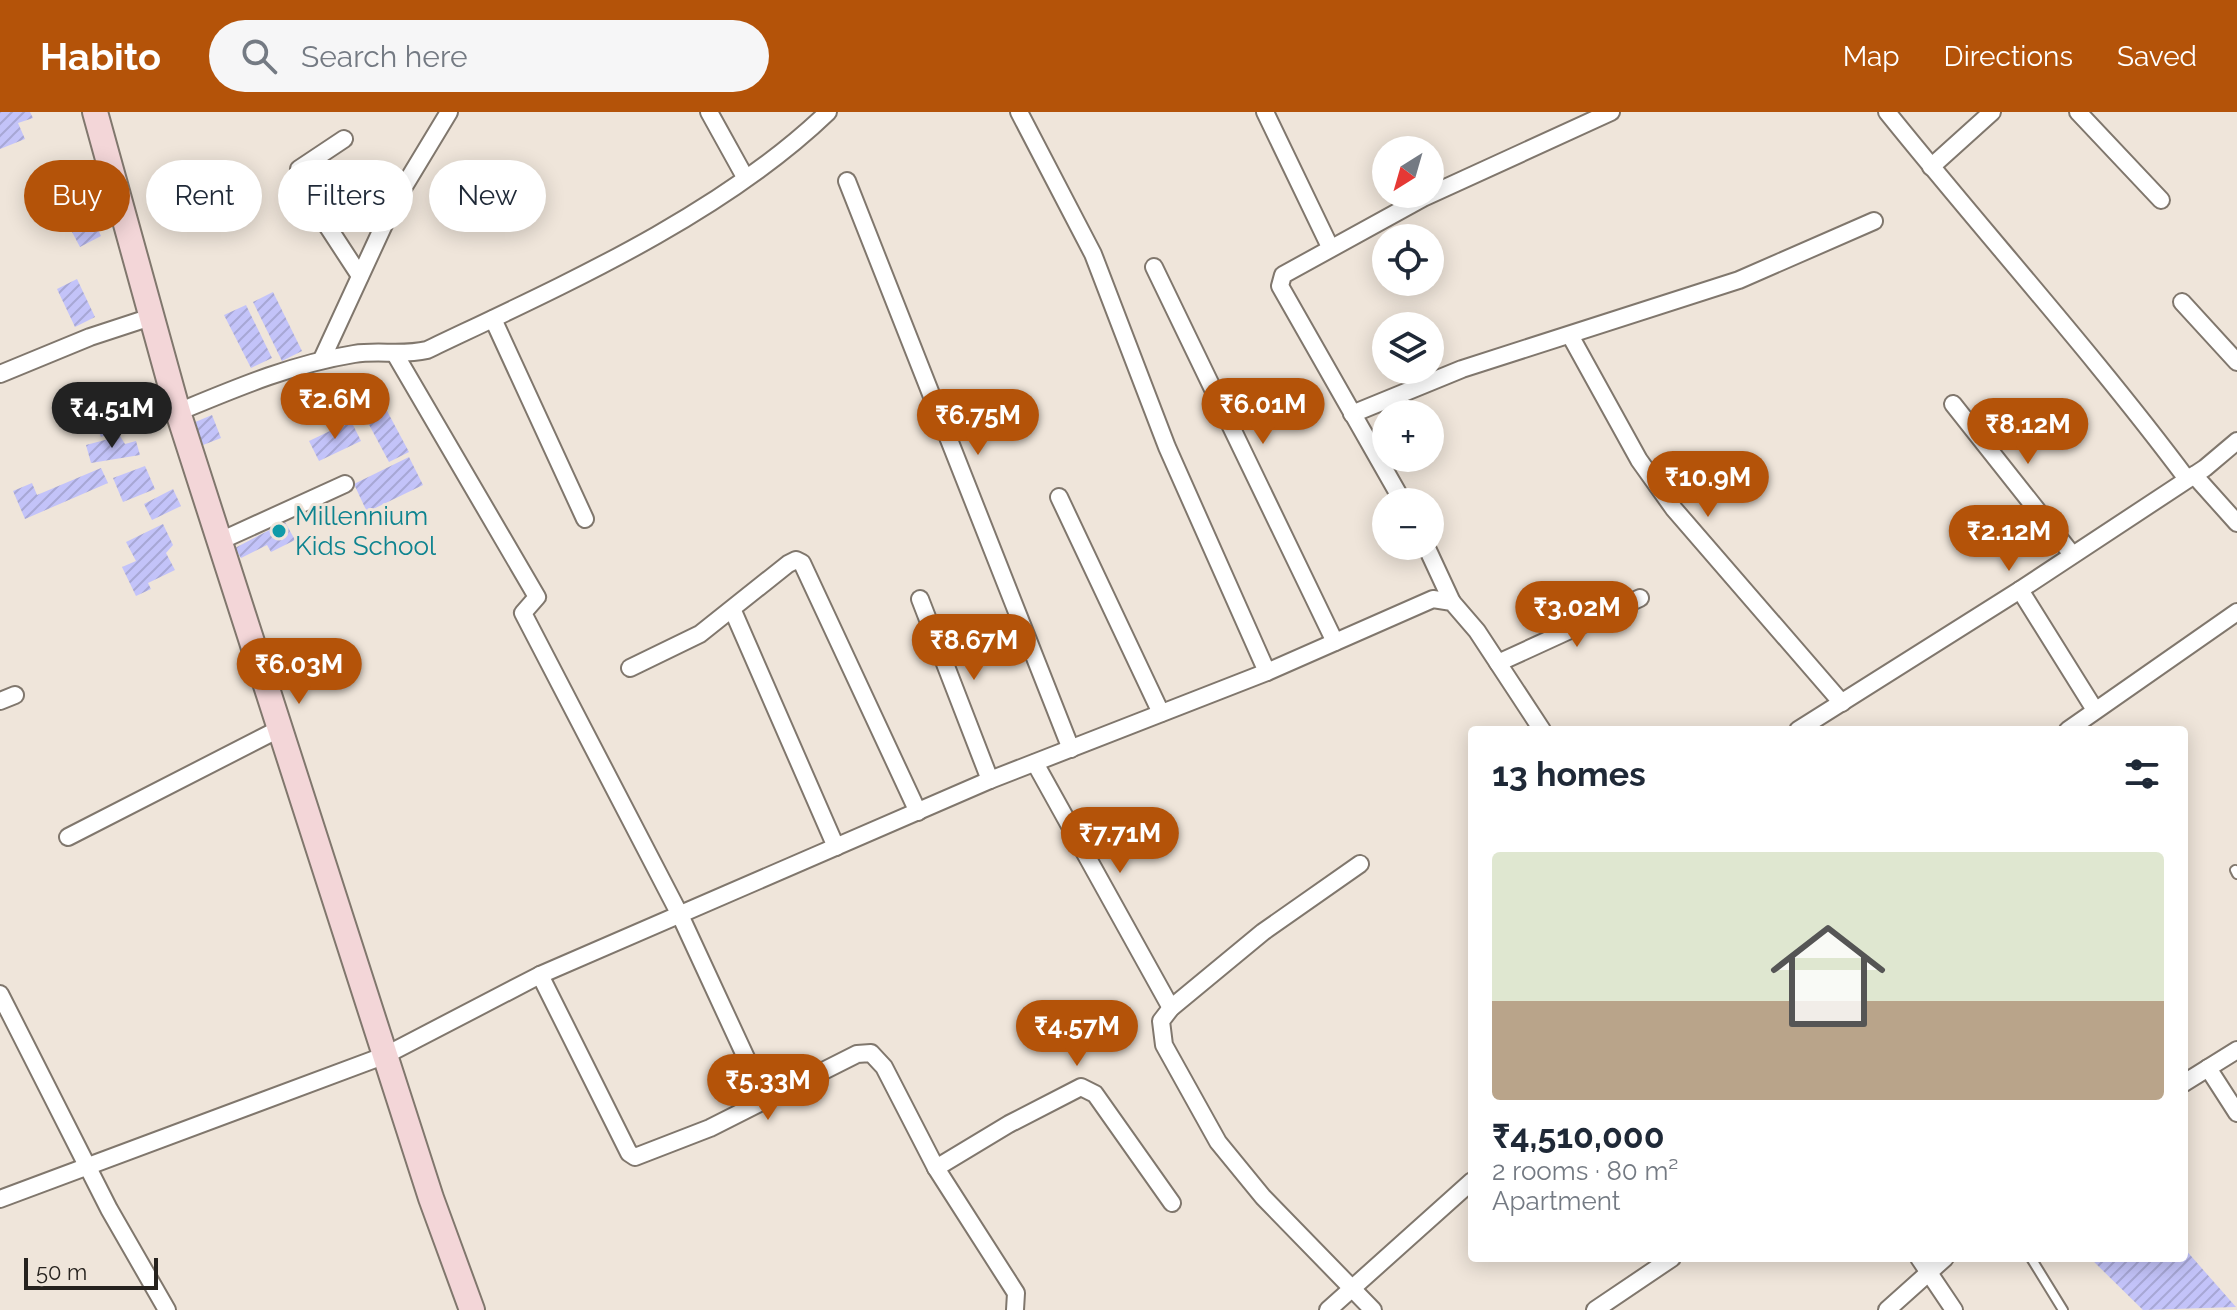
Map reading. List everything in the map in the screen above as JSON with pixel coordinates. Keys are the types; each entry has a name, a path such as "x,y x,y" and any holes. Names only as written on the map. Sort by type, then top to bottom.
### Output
{"main road":[{"path":"95,112 108,160"},
{"path":"128,232 178,412 472,1310"}],"street":[{"path":"322,359 394,203 449,112"},
{"path":"709,112 745,177"},
{"path":"178,412 267,375 322,359 359,353 395,354 427,350 592,271 787,149 828,112"},
{"path":"1019,112 1093,254 1167,447 1267,672"},
{"path":"1265,112 1330,247"},
{"path":"1395,488 1280,286 1283,275 1423,198 1611,112"},
{"path":"1887,112 2191,477 2237,523"},
{"path":"1931,167 1992,112"},
{"path":"2078,112 2161,200"},
{"path":"344,139 299,169 297,174 298,181 360,276"},
{"path":"847,181 1071,749"},
{"path":"1352,414 1462,369 1571,337 1739,280 1874,221"},
{"path":"1154,267 1335,642"},
{"path":"2182,302 2237,362"},
{"path":"0,374 90,337 151,317"},
{"path":"493,319 585,519"},
{"path":"1571,337 1639,460 1674,509 1842,703"},
{"path":"395,354 537,597 523,613 680,915 766,1101"},
{"path":"1953,404 2071,553"},
{"path":"1805,726 2020,590 2071,553 2191,477 2237,441"},
{"path":"220,541 345,484"},
{"path":"1059,497 1161,713"},
{"path":"630,668 700,634 733,611 788,564 796,560 802,563 918,812"},
{"path":"1432,560 1452,602 1498,663 1539,726"},
{"path":"2020,590 2095,710"},
{"path":"1498,663 1640,598"},
{"path":"920,599 990,780"},
{"path":"0,1199 386,1055 540,975 990,780 1267,672 1433,599 1452,602"},
{"path":"733,611 836,847"},
{"path":"2073,726 2237,612"},
{"path":"68,837 281,728"},
{"path":"1035,763 1171,1008"},
{"path":"1360,864 1263,932 1171,1008 1161,1021 1164,1045 1218,1142 1263,1197 1373,1310"},
{"path":"540,975 629,1153 635,1157 710,1128 857,1054 871,1053 884,1067 936,1168 1016,1293 1015,1310"},
{"path":"0,994 167,1310"},
{"path":"2188,1080 2237,1050"},
{"path":"2208,1068 2237,1113"},
{"path":"936,1168 1009,1124 1081,1087 1095,1094 1172,1203"},
{"path":"1328,1310 1468,1185"},
{"path":"1595,1310 1666,1262"},
{"path":"1922,1262 1954,1310"},
{"path":"1887,1310 1941,1262"}],"lane":[{"path":"2033,1262 2063,1310"}],"building":[{"path":"0,112 30,112 33,118 18,123 25,139 0,149"},
{"path":"72,232 99,232 101,236 80,247"},
{"path":"77,279 95,317 75,327 57,289"},
{"path":"273,292 302,351 282,361 253,302"},
{"path":"246,305 272,358 251,368 224,315"},
{"path":"124,386 139,422 101,437 86,401"},
{"path":"386,409 409,452 389,462 366,419"},
{"path":"212,415 221,438 203,445 193,423"},
{"path":"351,421 361,441 319,461 309,441"},
{"path":"120,436 125,444 136,441 140,455 91,463 86,445"},
{"path":"409,457 423,485 367,512 354,484"},
{"path":"145,466 155,489 123,502 113,478"},
{"path":"101,468 108,483 25,519 13,491 32,483 37,495"},
{"path":"173,489 181,506 152,520 144,504"},
{"name":"Millennium Kids School","path":"285,522 295,540 271,552 267,545 241,558 235,548"},
{"path":"163,524 173,545 166,553 175,570 148,583 151,589 136,596 122,567 136,561 126,542"},
{"path":"2188,1253 2236,1307 2143,1310 2094,1262 2188,1262"}],"place":[{"name":"Millennium Kids School","path":"279,531"}]}
